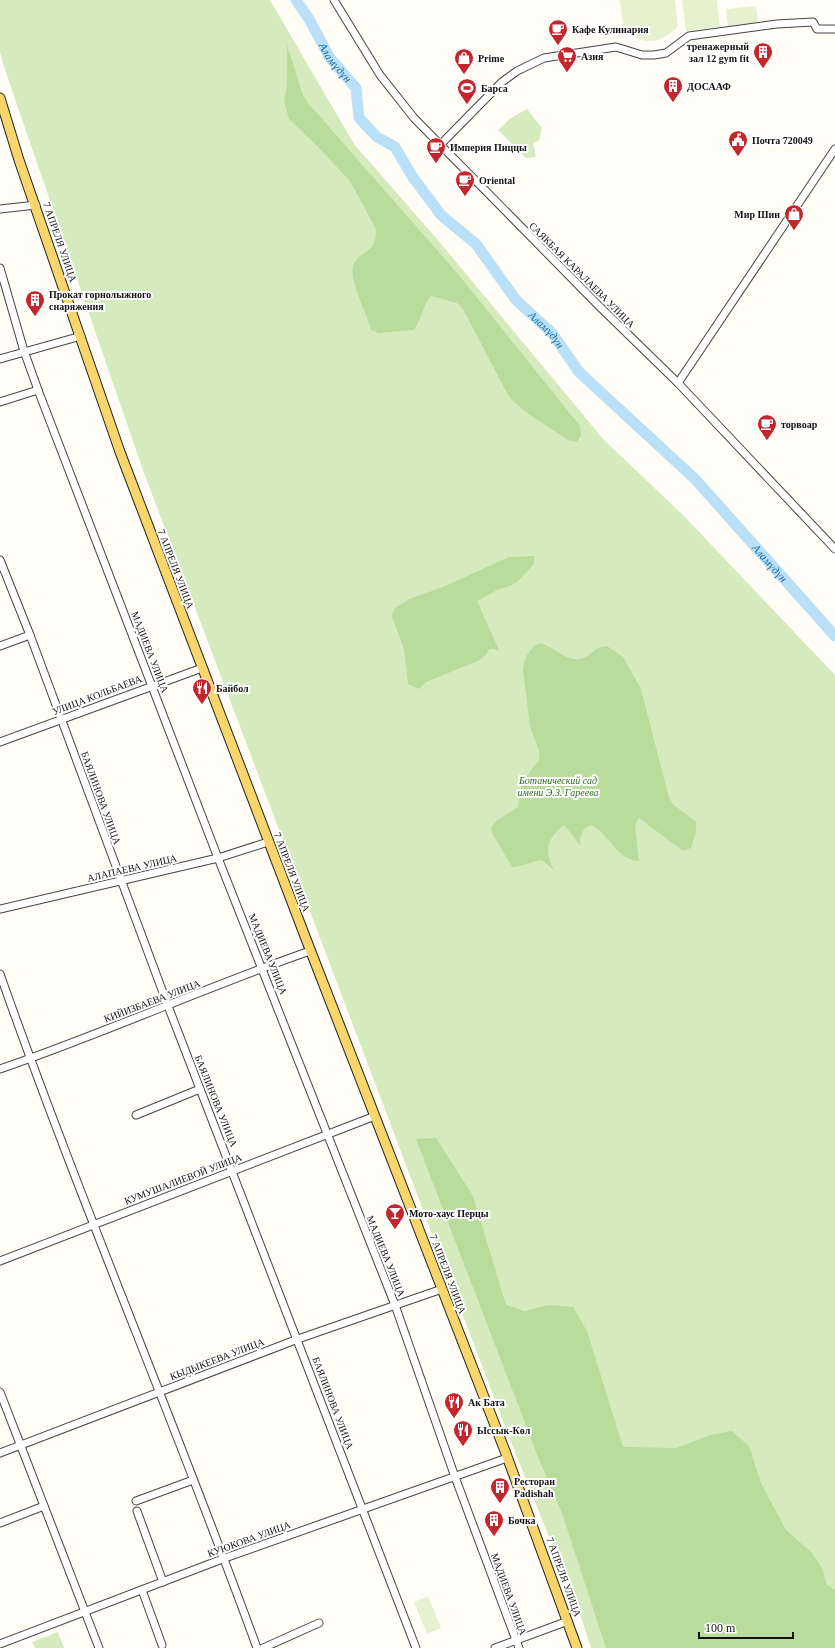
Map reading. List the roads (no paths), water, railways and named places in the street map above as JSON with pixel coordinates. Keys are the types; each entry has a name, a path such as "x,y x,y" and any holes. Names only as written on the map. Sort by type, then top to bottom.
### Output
{"main road":[{"name":"7 АПРЕЛЯ УЛИЦА","path":"0,98 120,452 268,842 507,1458 577,1648"}],"street":[{"name":"САЯКБАЯ КАРАЛАЕВА УЛИЦА","path":"334,0 385,81 414,118 599,306 678,383 835,549"},
{"path":"441,144 502,82 517,71 551,56 616,48 642,55 654,55 666,53 688,36 777,24 813,22 817,29 835,29"},
{"path":"678,383 835,149"},
{"path":"0,209 36,205"},
{"name":"МАДИЕВА УЛИЦА","path":"0,268 24,351 38,390 218,858 395,1305 455,1477 519,1648"},
{"path":"0,359 81,336"},
{"path":"0,402 38,390"},
{"name":"БАЯЛИНОВА УЛИЦА","path":"0,560 30,635 168,1006 233,1170 416,1648"},
{"path":"0,646 30,635"},
{"name":"УЛИЦА КОЛЬБАЕВА","path":"0,742 152,685 202,668"},
{"name":"АЛАПАЕВА УЛИЦА","path":"0,909 121,882 218,858 268,842"},
{"name":"КИЙИЗБАЕВА УЛИЦА","path":"0,1068 168,1006 262,967 310,951"},
{"path":"0,974 30,1058 225,1558 257,1648"},
{"path":"136,1115 200,1089"},
{"name":"КУМУШАЛИЕВОЙ УЛИЦА","path":"0,1261 375,1116"},
{"name":"КЫДЫКЕЕВА УЛИЦА","path":"0,1453 298,1339 442,1289"},
{"path":"0,1392 98,1648"},
{"name":"КУЮКОВА УЛИЦА","path":"0,1644 225,1558 507,1458"},
{"path":"136,1501 194,1480"},
{"path":"0,1523 44,1506"},
{"path":"137,1511 163,1582"},
{"path":"142,1590 162,1645"},
{"path":"495,1648 568,1621"},
{"path":"263,1648 319,1623"}],"waterway":[{"name":"Аламүдүн","path":"296,0 309,19 330,58 356,88 359,118 377,137 395,147 412,176 441,215 476,244 516,300 552,333 579,372 695,479 835,636"}],"place":[{"name":"Кафе Кулинария","path":"558,46"},
{"name":"тренажерный зал 12 gym fit","path":"763,69"},
{"name":"Азия","path":"567,73"},
{"name":"Prime","path":"464,75"},
{"name":"ДОСААФ","path":"673,103"},
{"name":"Барса","path":"467,105"},
{"name":"Почта 720049","path":"738,157"},
{"name":"Империя Пиццы","path":"436,164"},
{"name":"Oriental","path":"465,197"},
{"name":"Мир Шин","path":"794,231"},
{"name":"Прокат горнолыжного снаряжения","path":"35,317"},
{"name":"торвоар","path":"767,441"},
{"name":"Байбол","path":"202,705"},
{"name":"Мото-хаус Перцы","path":"395,1230"},
{"name":"Ак Бата","path":"454,1419"},
{"name":"Ыссык-Көл","path":"463,1447"},
{"name":"Ресторан Padishah","path":"500,1504"},
{"name":"Бочка","path":"494,1537"}],"park label":[{"name":"Ботанический сад имени Э.З. Гареева","path":"558,786"}]}
